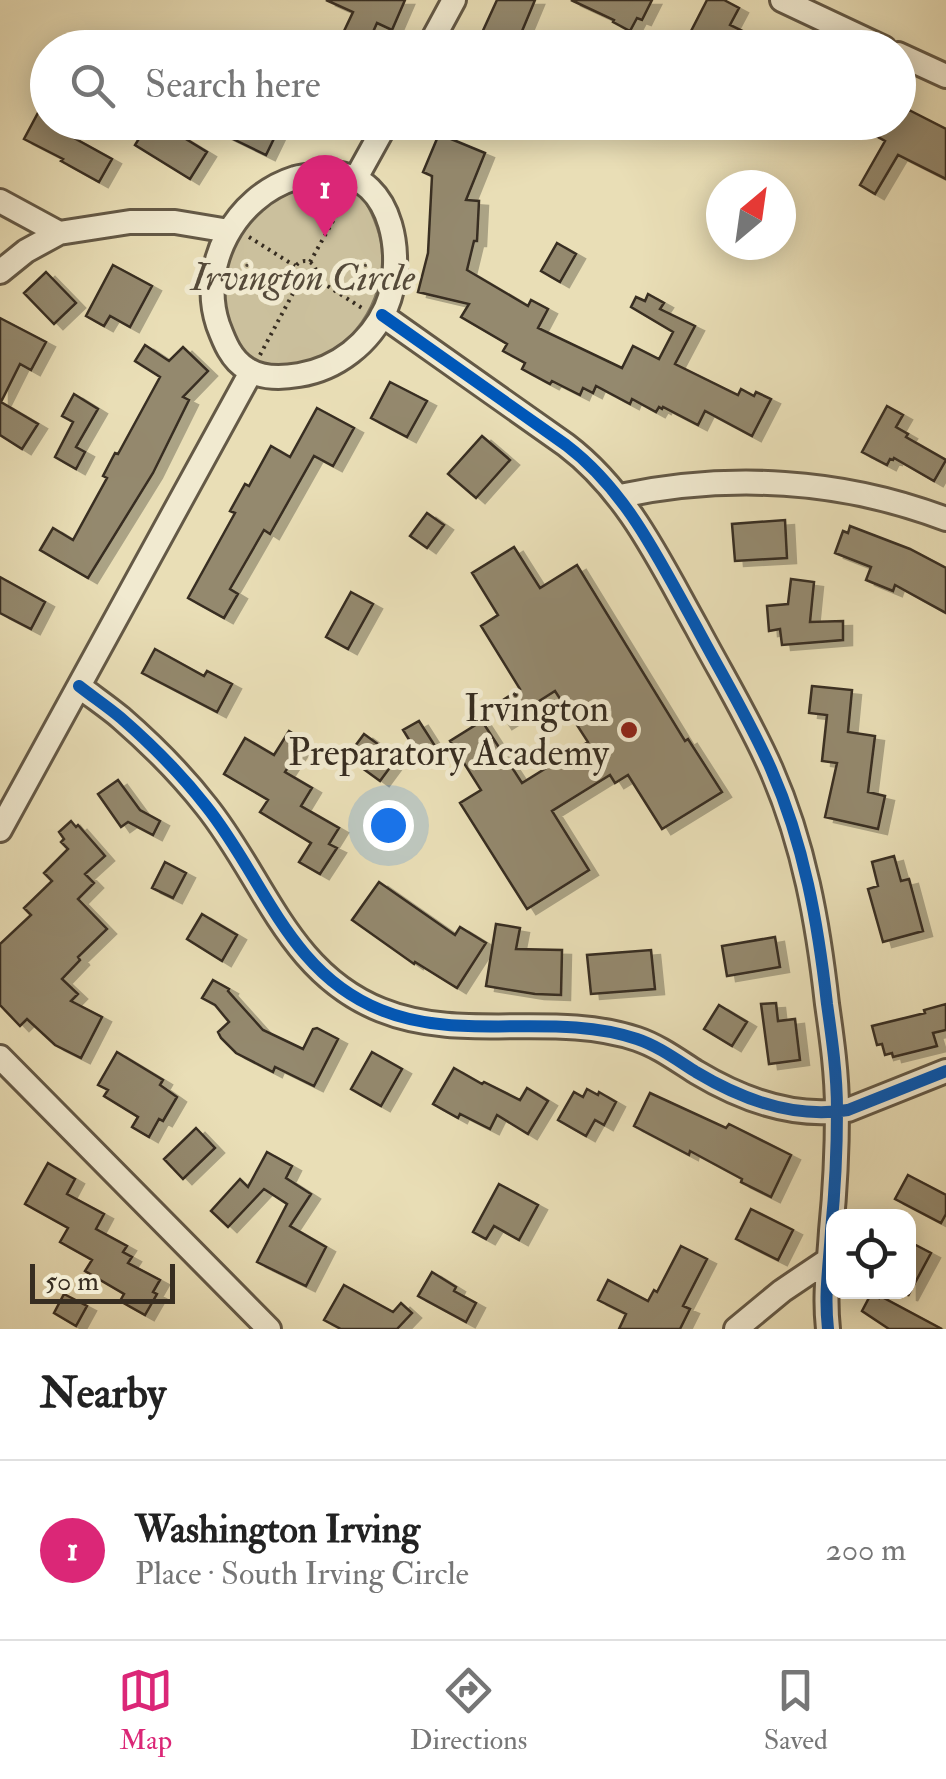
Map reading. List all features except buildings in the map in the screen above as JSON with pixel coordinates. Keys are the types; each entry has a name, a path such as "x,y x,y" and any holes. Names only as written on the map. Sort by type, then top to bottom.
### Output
{"street":[{"path":"438,30 454,0"},
{"path":"782,0 846,30"},
{"path":"916,62 946,76"},
{"path":"354,183 377,140"},
{"path":"342,173 354,183 372,190 384,209 394,244 394,281 359,345 320,370 284,377 236,360 216,319 214,300 216,265 239,216 257,198 294,178 342,173"},
{"path":"0,201 59,233"},
{"path":"0,272 26,250 59,233 130,222 176,222 235,231"},
{"path":"376,314 566,445 620,496 752,728 792,824 818,926 837,1112 832,1209"},
{"path":"0,830 253,368"},
{"path":"620,496 690,485 772,482 861,493 946,518"},
{"path":"79,686 161,754 208,808 304,954 329,980 393,1015 428,1023 582,1026 616,1033 658,1048 727,1089 805,1112 837,1112 858,1106 946,1071"},
{"path":"0,1057 268,1329"},
{"path":"736,1329 826,1261"},
{"path":"826,1277 828,1329"}],"path":[{"path":"310,262 354,183"},
{"path":"235,231 295,266"},
{"path":"301,261 310,262 316,270 315,278 307,284 300,282 294,277 295,266 301,261"},
{"path":"315,278 376,314"},
{"path":"253,368 300,282"}],"green space":[{"name":"Irvington Circle","path":"315,183 349,186 368,205 381,245 380,281 375,298 344,342 317,360 292,368 257,364 239,348 228,323 223,297 229,258 240,233 255,215 283,196"}],"cycle path":[{"path":"382,315 566,445 607,484 656,553 771,769 808,884 834,1057 837,1140 828,1329"},
{"path":"79,686 144,739 196,794 280,921 323,973 349,994 381,1010 444,1025 605,1031 652,1045 713,1082 750,1098 808,1112 848,1110 946,1071"}],"place":[{"name":"Washington Irving","path":"325,237"},
{"name":"Irvington Preparatory Academy","path":"629,730"}]}
